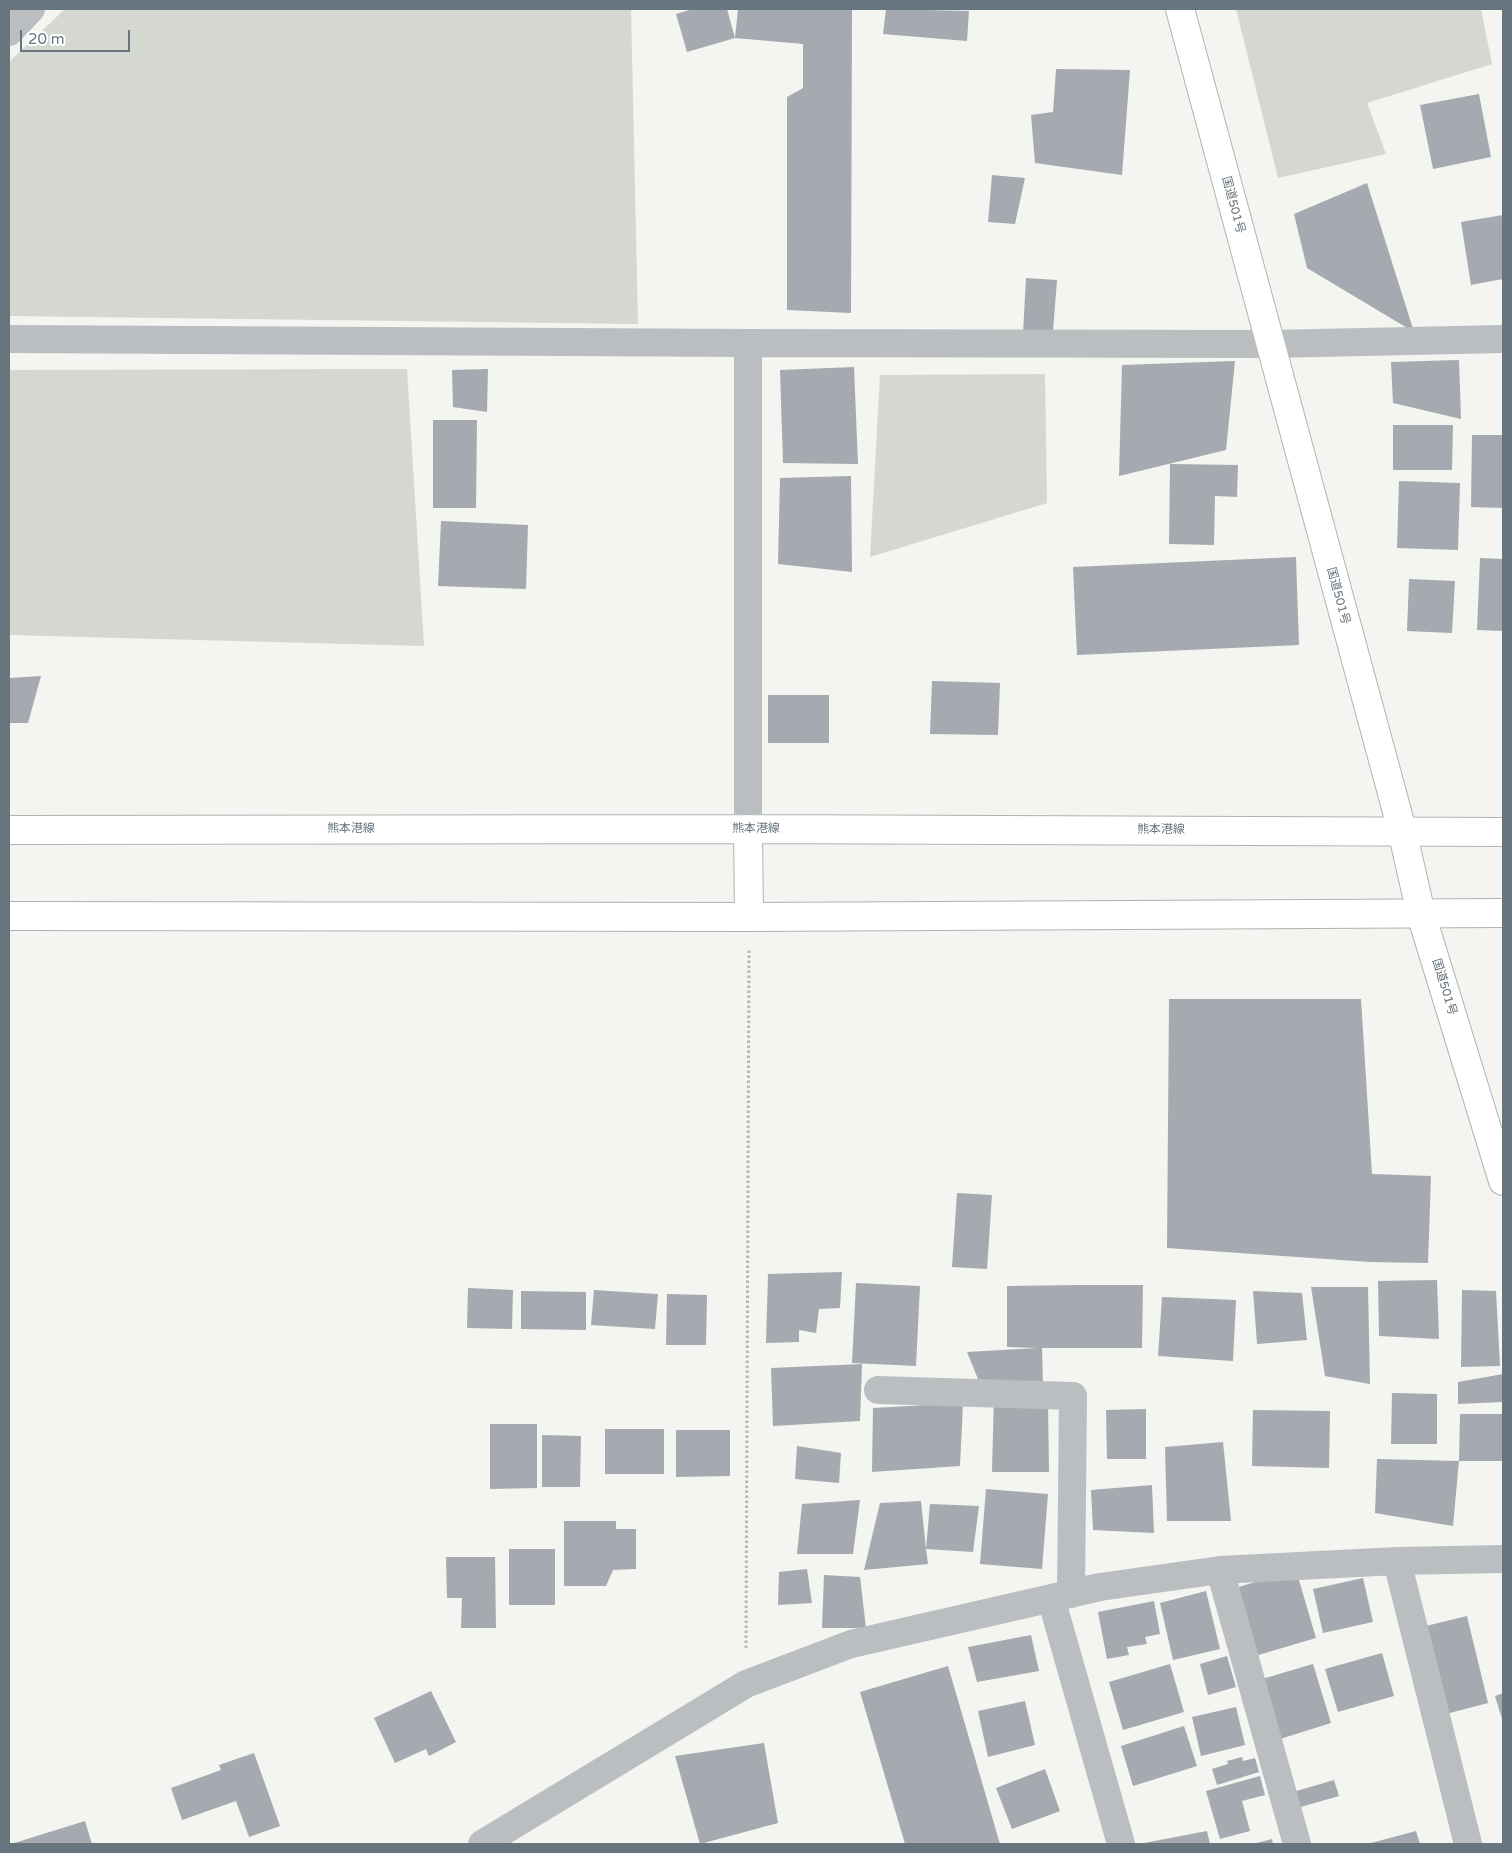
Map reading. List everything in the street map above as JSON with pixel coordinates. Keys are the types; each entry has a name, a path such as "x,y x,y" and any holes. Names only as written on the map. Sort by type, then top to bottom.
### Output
{"main road":[{"name":"国道501号","path":"1180,9 1402,830 1421,914 1503,1181"},
{"name":"熊本港線","path":"9,830 748,829 1402,830 1503,832"},
{"path":"748,829 749,917"},
{"path":"9,916 749,917 1503,913"}],"street":[{"path":"9,32 31,9"},
{"path":"9,339 1270,344 1503,339"},
{"path":"748,343 748,829"},
{"path":"878,1390 1073,1396 1061,1596 1121,1844"},
{"path":"482,1844 746,1684 851,1644 1100,1587 1220,1570 1397,1561 1503,1559"},
{"path":"1397,1561 1468,1844"},
{"path":"1220,1570 1297,1844"}],"path":[{"path":"746,1684 749,917"}],"shaded area":[{"path":"65,9 631,9 638,324 9,316 9,62"},
{"path":"1236,9 1481,9 1492,64 1367,103 1386,154 1278,178"},
{"path":"407,369 424,646 9,635 9,370"},
{"path":"1045,374 1047,503 870,557 880,375"}],"building":[{"path":"693,9 727,9 735,38 687,52 676,14"},
{"path":"738,9 852,9 851,313 787,310 787,97 803,88 803,44 735,38"},
{"path":"886,9 969,11 967,41 883,34"},
{"path":"1056,69 1130,70 1122,175 1035,163 1031,115 1053,112"},
{"path":"1479,94 1491,157 1433,169 1420,105"},
{"path":"992,175 1025,178 1015,224 988,222"},
{"path":"1367,183 1414,332 1307,268 1294,214"},
{"path":"1503,215 1503,279 1471,285 1461,222"},
{"path":"1026,278 1057,280 1053,331 1023,333"},
{"path":"1459,360 1461,419 1393,403 1391,362"},
{"path":"1235,361 1226,450 1119,476 1122,365"},
{"path":"854,367 858,464 783,463 780,370"},
{"path":"488,369 487,412 453,407 452,370"},
{"path":"433,420 477,420 476,508 433,508"},
{"path":"1393,425 1453,425 1452,470 1393,470"},
{"path":"1472,435 1503,435 1503,508 1471,507"},
{"path":"1170,464 1238,465 1237,497 1215,496 1214,545 1169,544"},
{"path":"851,476 852,572 778,564 780,478"},
{"path":"1399,481 1460,483 1458,550 1397,548"},
{"path":"441,521 528,525 526,589 438,586"},
{"path":"1296,557 1299,645 1077,655 1073,567"},
{"path":"1480,558 1503,559 1503,631 1477,630"},
{"path":"1409,579 1455,581 1452,633 1407,631"},
{"path":"41,676 28,723 9,723 9,678"},
{"path":"932,681 1000,683 998,735 930,734"},
{"path":"768,695 829,695 829,743 768,743"},
{"path":"1169,999 1361,999 1372,1174 1431,1176 1428,1263 1370,1262 1167,1248"},
{"path":"957,1193 992,1195 987,1269 952,1267"},
{"path":"842,1272 840,1308 819,1309 816,1333 799,1330 799,1342 766,1343 768,1274"},
{"path":"1437,1280 1439,1339 1379,1336 1378,1281"},
{"path":"856,1283 920,1286 916,1366 852,1363"},
{"path":"1143,1285 1142,1348 1042,1348 1043,1387 978,1379 967,1352 1037,1348 1007,1347 1007,1286"},
{"path":"1311,1287 1368,1287 1370,1384 1325,1376"},
{"path":"468,1288 513,1290 512,1329 467,1328"},
{"path":"594,1290 658,1294 655,1329 591,1325"},
{"path":"1462,1290 1496,1291 1500,1366 1461,1367"},
{"path":"521,1291 586,1292 586,1330 521,1329"},
{"path":"1253,1291 1302,1293 1307,1340 1257,1344"},
{"path":"667,1294 707,1295 706,1345 666,1345"},
{"path":"1162,1297 1236,1300 1233,1361 1158,1356"},
{"path":"862,1364 860,1421 773,1426 771,1368"},
{"path":"1503,1374 1503,1402 1458,1404 1458,1382"},
{"path":"1392,1393 1437,1394 1437,1444 1391,1444"},
{"path":"994,1394 1048,1399 1049,1472 992,1472"},
{"path":"963,1403 960,1466 872,1472 873,1408"},
{"path":"1146,1409 1146,1459 1107,1459 1106,1410"},
{"path":"1253,1410 1330,1411 1329,1468 1252,1466"},
{"path":"1460,1414 1503,1414 1503,1461 1459,1461"},
{"path":"490,1424 537,1424 537,1488 490,1489"},
{"path":"605,1429 664,1429 664,1474 605,1474"},
{"path":"676,1430 730,1430 730,1476 676,1477"},
{"path":"542,1435 581,1436 580,1487 542,1487"},
{"path":"1223,1442 1231,1521 1167,1521 1165,1447"},
{"path":"797,1446 841,1453 839,1483 795,1479"},
{"path":"1377,1459 1459,1461 1453,1526 1375,1513"},
{"path":"1152,1485 1154,1533 1093,1530 1091,1490"},
{"path":"986,1489 1048,1494 1042,1569 980,1564"},
{"path":"860,1500 853,1554 797,1554 802,1504"},
{"path":"921,1501 928,1564 864,1570 880,1503"},
{"path":"930,1504 979,1506 973,1552 926,1549"},
{"path":"564,1521 616,1521 616,1529 636,1529 636,1569 613,1570 606,1586 564,1586"},
{"path":"509,1549 555,1549 555,1605 509,1605"},
{"path":"446,1557 495,1557 496,1628 461,1628 462,1598 447,1598"},
{"path":"807,1569 812,1603 778,1605 779,1572"},
{"path":"1296,1570 1316,1638 1255,1656 1235,1588"},
{"path":"824,1575 860,1577 866,1628 822,1628"},
{"path":"1363,1578 1373,1622 1323,1633 1313,1589"},
{"path":"1206,1591 1220,1649 1173,1660 1160,1603"},
{"path":"1154,1601 1160,1634 1145,1637 1147,1644 1127,1647 1129,1655 1107,1659 1098,1612"},
{"path":"1467,1616 1488,1703 1446,1714 1426,1626"},
{"path":"1031,1635 1039,1671 977,1682 968,1647"},
{"path":"1382,1653 1394,1696 1338,1712 1325,1669"},
{"path":"1227,1656 1236,1687 1208,1695 1200,1664"},
{"path":"1170,1664 1184,1712 1123,1730 1109,1682"},
{"path":"1313,1664 1331,1723 1280,1739 1262,1679"},
{"path":"948,1666 1000,1844 905,1844 860,1692"},
{"path":"431,1691 456,1742 429,1756 426,1749 395,1763 374,1718"},
{"path":"1503,1693 1503,1722 1495,1696"},
{"path":"1025,1701 1035,1745 988,1757 978,1711"},
{"path":"1236,1707 1245,1745 1201,1756 1192,1717"},
{"path":"1184,1726 1197,1766 1133,1786 1121,1746"},
{"path":"764,1743 778,1823 700,1844 675,1756"},
{"path":"254,1753 280,1826 249,1837 236,1801 182,1820 171,1788 221,1770 219,1765"},
{"path":"1242,1757 1243,1761 1255,1758 1259,1772 1217,1785 1212,1769 1228,1764 1227,1761"},
{"path":"1045,1769 1060,1811 1012,1829 996,1788"},
{"path":"1260,1776 1265,1795 1242,1801 1250,1831 1220,1839 1206,1791"},
{"path":"1334,1780 1339,1796 1297,1808 1293,1792"},
{"path":"85,1821 92,1844 11,1844"},
{"path":"1207,1831 1210,1844 1144,1844 1144,1843"},
{"path":"1416,1831 1420,1844 1371,1843"},
{"path":"1272,1839 1273,1844 1253,1844"}]}
